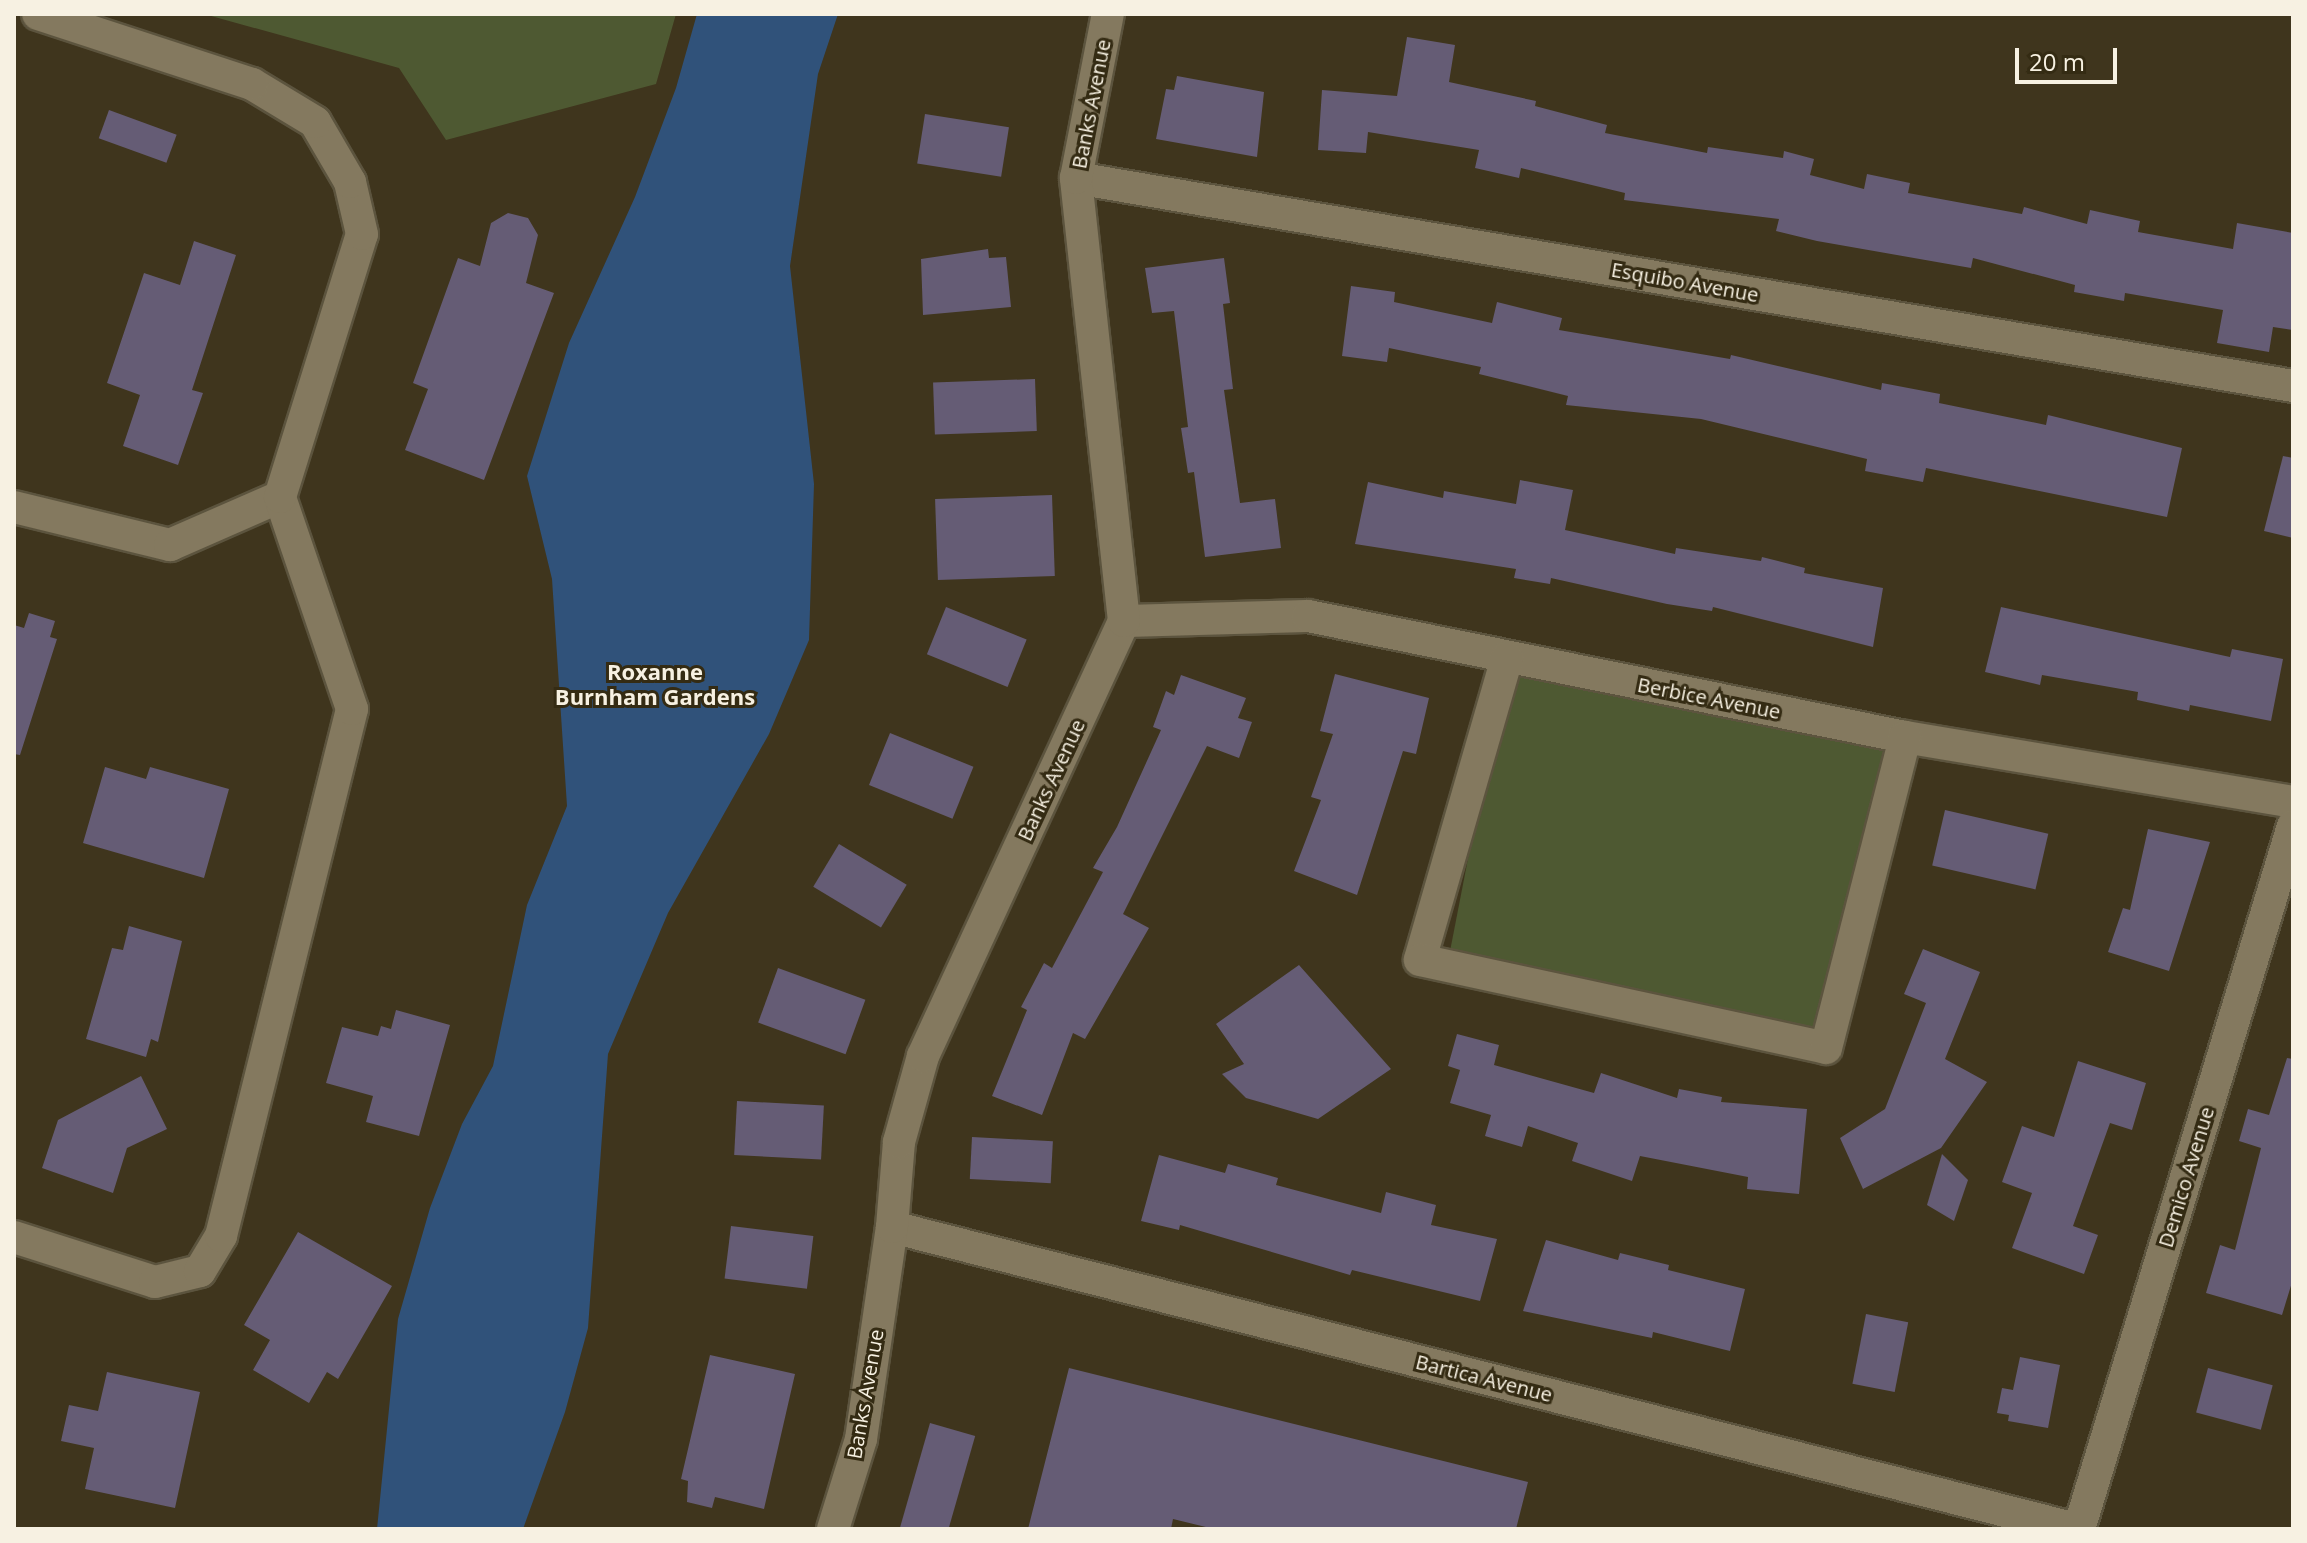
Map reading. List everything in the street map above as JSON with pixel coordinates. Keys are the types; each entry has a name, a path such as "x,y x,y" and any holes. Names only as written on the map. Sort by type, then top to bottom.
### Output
{"street":[{"path":"14,1237 155,1282 200,1271 221,1236 352,709 280,497 362,234 350,182 315,122 252,84 38,14"},
{"name":"Banks Avenue","path":"833,1529 861,1439 892,1227 899,1142 923,1056 1124,621 1076,178 1108,14"},
{"name":"Esquibo Avenue","path":"1076,178 2293,386"},
{"path":"14,507 170,545 280,497"},
{"name":"Berbice Avenue","path":"1124,621 1308,616 1905,737 2293,802"},
{"path":"1507,658 1420,960 1826,1048 1905,737"},
{"name":"Demico Avenue","path":"2078,1529 2293,826"},
{"name":"Bartica Avenue","path":"892,1227 2078,1529"}],"green space":[{"path":"204,14 676,14 656,84 446,140 399,68"},
{"path":"1507,658 1906,735 1846,1044 1447,966"}],"water":[{"path":"697,14 838,14 818,74 790,266 814,484 809,640 769,734 668,913 608,1054 588,1328 565,1412 523,1529 377,1529 398,1319 430,1208 462,1124 493,1066 527,905 567,806 552,579 527,476 569,343 635,197 676,88"}],"building":[{"path":"1407,37 1455,45 1449,82 1536,101 1535,106 1607,125 1605,133 1707,153 1708,147 1783,158 1784,151 1814,159 1810,175 1864,189 1867,174 1910,183 1908,193 2022,214 2024,207 2087,224 2090,210 2140,221 2138,232 2233,249 2237,223 2293,233 2293,330 2273,327 2269,352 2217,343 2223,310 2125,293 2124,301 2074,292 2075,285 1973,258 1971,268 1817,241 1776,231 1779,219 1624,200 1625,193 1521,168 1519,178 1475,168 1479,150 1368,132 1366,153 1318,150 1322,90 1397,96"},
{"path":"1177,76 1264,92 1257,157 1156,139 1166,89 1174,90"},
{"path":"109,110 177,135 166,163 99,138"},
{"path":"925,114 1009,127 1001,177 917,163"},
{"path":"508,213 528,218 538,235 526,283 554,293 484,480 405,450 428,389 413,383 458,258 480,266 491,223"},
{"path":"194,241 236,255 192,390 203,393 178,465 123,446 140,395 107,383 144,273 180,285"},
{"path":"988,249 989,258 1006,257 1011,307 923,315 921,259"},
{"path":"1224,258 1230,303 1223,304 1233,389 1224,390 1240,503 1275,499 1281,548 1205,557 1194,472 1188,473 1181,428 1188,427 1174,311 1152,313 1145,268"},
{"path":"1351,286 1395,292 1394,302 1492,323 1497,302 1562,318 1559,330 1730,359 1731,355 1881,390 1882,383 1940,394 1939,403 2046,425 2048,415 2182,448 2167,517 1926,468 1923,482 1865,471 1867,459 1701,419 1566,405 1568,396 1479,374 1481,367 1389,348 1387,362 1342,356"},
{"path":"1035,379 1037,431 935,435 933,383"},
{"path":"2283,456 2293,458 2293,538 2264,531"},
{"path":"1520,480 1573,490 1565,530 1675,554 1676,548 1761,561 1762,557 1805,568 1804,573 1883,588 1873,647 1713,607 1712,611 1667,604 1551,578 1550,584 1514,578 1516,569 1355,544 1368,482 1443,498 1444,491 1516,504"},
{"path":"1052,495 1055,576 938,580 935,499"},
{"path":"946,607 1027,640 1008,687 927,654"},
{"path":"2001,607 2230,657 2232,649 2283,659 2271,721 2190,705 2189,711 2137,700 2138,692 2042,675 2040,685 1985,672"},
{"path":"29,613 55,621 50,637 57,639 20,755 14,754 14,625 24,628"},
{"path":"1335,674 1429,698 1416,754 1403,751 1357,895 1294,871 1321,800 1311,797 1333,734 1320,731"},
{"path":"1181,675 1246,698 1238,718 1252,722 1239,758 1207,746 1123,914 1149,928 1085,1039 1073,1033 1042,1115 992,1096 1027,1010 1021,1007 1044,963 1052,968 1103,872 1093,868 1117,827 1161,730 1153,727 1166,691 1174,695"},
{"path":"890,733 973,767 952,819 869,785"},
{"path":"105,767 146,779 150,767 229,789 204,878 83,843"},
{"path":"1945,810 2048,834 2035,889 1932,866"},
{"path":"2148,829 2210,842 2169,971 2108,952 2123,908 2130,910"},
{"path":"839,844 907,885 881,928 813,887"},
{"path":"129,926 182,941 158,1042 151,1039 146,1057 86,1039 112,948 123,950"},
{"path":"1923,949 1980,972 1945,1059 1987,1082 1941,1148 1863,1189 1840,1138 1885,1109 1926,1003 1904,994"},
{"path":"1299,965 1391,1069 1318,1119 1246,1098 1222,1074 1244,1064 1216,1024"},
{"path":"778,968 865,1000 846,1054 758,1023"},
{"path":"396,1010 450,1025 419,1136 366,1122 373,1096 326,1083 342,1027 378,1036 381,1026 391,1029"},
{"path":"1457,1034 1499,1045 1494,1065 1594,1093 1601,1073 1677,1098 1679,1089 1722,1097 1721,1102 1807,1109 1799,1194 1747,1189 1748,1177 1640,1156 1632,1181 1572,1161 1578,1143 1528,1126 1522,1147 1485,1136 1491,1115 1450,1103 1460,1070 1448,1066"},
{"path":"2287,1058 2293,1059 2293,1279 2282,1315 2206,1293 2220,1245 2235,1250 2261,1148 2239,1141 2248,1109 2269,1115"},
{"path":"2078,1061 2146,1083 2132,1130 2110,1123 2073,1226 2098,1235 2084,1274 2012,1248 2032,1193 2002,1182 2022,1126 2054,1137"},
{"path":"141,1076 167,1129 127,1148 113,1193 42,1168 58,1120"},
{"path":"737,1101 824,1106 821,1159 734,1155"},
{"path":"972,1137 1053,1141 1051,1183 970,1179"},
{"path":"1942,1154 1968,1180 1954,1221 1927,1205"},
{"path":"1159,1155 1225,1173 1228,1164 1278,1178 1276,1185 1381,1213 1386,1192 1436,1205 1431,1225 1497,1239 1480,1301 1352,1270 1350,1275 1180,1225 1179,1230 1141,1221"},
{"path":"731,1226 813,1236 807,1289 725,1279"},
{"path":"298,1232 392,1286 338,1379 327,1372 309,1403 253,1370 270,1340 244,1325"},
{"path":"1546,1240 1618,1260 1620,1253 1669,1265 1668,1270 1745,1289 1730,1351 1653,1332 1652,1338 1523,1311"},
{"path":"1866,1314 1908,1322 1895,1392 1852,1384"},
{"path":"710,1355 795,1374 764,1509 715,1497 712,1508 687,1502 688,1481 681,1479"},
{"path":"2020,1357 2060,1365 2048,1428 2008,1421 2009,1415 1997,1413 2002,1388 2013,1390"},
{"path":"1069,1368 1528,1482 1516,1529 1214,1529 1173,1519 1171,1529 1028,1529"},
{"path":"2208,1368 2273,1385 2261,1430 2196,1412"},
{"path":"107,1372 200,1392 175,1508 85,1489 94,1448 61,1441 69,1405 98,1411"},
{"path":"930,1423 975,1436 948,1529 900,1529"}],"district":[{"name":"Roxanne Burnham Gardens","path":"655,684"}]}
